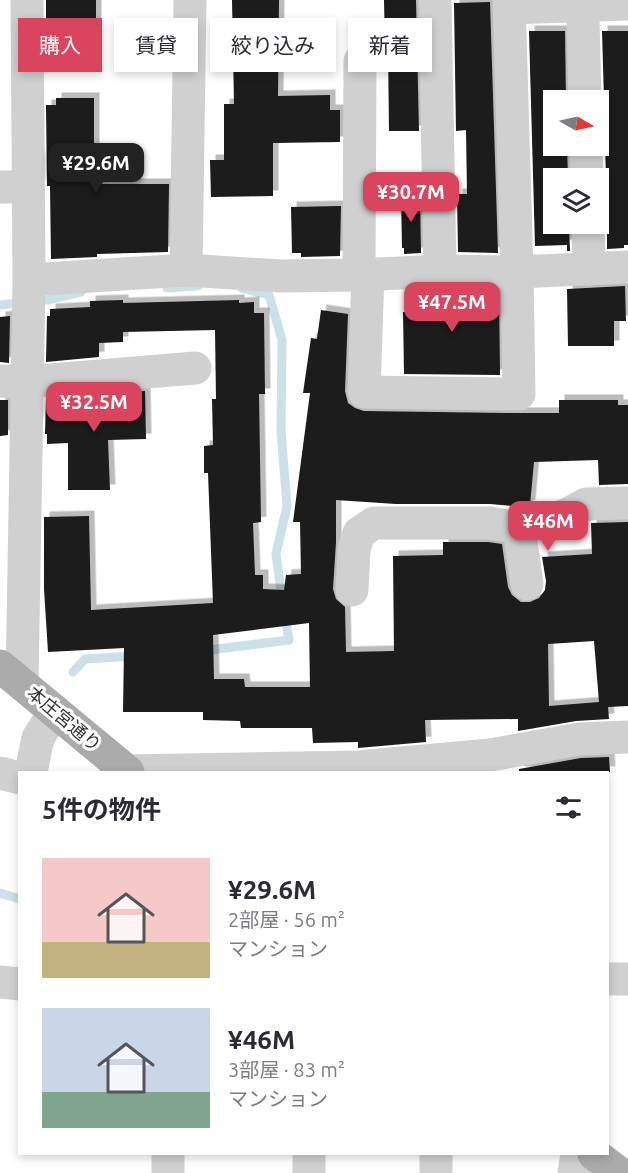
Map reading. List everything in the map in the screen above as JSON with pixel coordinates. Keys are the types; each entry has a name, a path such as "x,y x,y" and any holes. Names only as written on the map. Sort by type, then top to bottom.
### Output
{"main road":[{"name":"本庄宮通り","path":"11,675 126,771"},
{"path":"595,1155 619,1173"}],"street":[{"path":"11,675 13,381 28,297 14,187 27,0"},
{"path":"186,270 190,0"},
{"path":"435,0 440,271"},
{"path":"575,2 583,19 585,90"},
{"path":"360,72 364,392 519,394 518,272 509,4 575,2 628,4"},
{"path":"588,234 589,269"},
{"path":"28,297 186,270 281,276 440,271 518,272 628,267"},
{"path":"13,381 195,368"},
{"path":"352,590 354,549 359,533 374,523 490,523 519,528 566,515 586,504 628,503"},
{"path":"519,528 527,584"},
{"path":"31,771 38,738 55,711"},
{"path":"173,771 358,767 490,755 579,739 628,737"},
{"path":"0,773 18,778"},
{"path":"609,979 628,979"},
{"path":"0,982 18,984"},
{"path":"168,1155 168,1173"},
{"path":"309,1155 309,1173"},
{"path":"436,1155 436,1173"},
{"path":"574,1173 578,1155"}],"building":[{"path":"46,0 96,0 96,18 46,18"},
{"path":"232,0 279,0 279,18 232,18"},
{"path":"384,0 416,0 416,18 384,18"},
{"path":"490,2 498,253 458,252 457,194 467,194 466,130 456,131 454,3"},
{"path":"529,31 565,31 566,90 543,90 543,156 567,156 568,168 543,168 543,234 569,234 570,251 567,251 567,245 535,246"},
{"path":"602,31 628,31 628,245 624,245 624,248 607,249 609,168 606,168 605,156 609,156 609,90 604,90"},
{"path":"233,72 278,72 278,96 330,95 330,110 340,110 340,142 273,143 273,196 211,197 210,160 224,160 224,104 234,104"},
{"path":"388,72 418,72 419,131 389,131"},
{"path":"56,98 94,98 94,184 169,184 168,252 97,254 97,257 51,259 46,105 56,105"},
{"path":"401,194 420,194 421,253 404,254"},
{"path":"341,206 340,256 301,257 301,253 292,253 291,207"},
{"path":"625,286 626,321 614,321 614,346 568,346 567,289"},
{"path":"499,291 500,375 404,374 405,292"},
{"path":"123,300 123,303 239,300 239,303 254,302 254,313 264,313 265,394 259,394 261,522 253,523 255,575 263,575 263,589 284,590 286,575 301,574 300,522 293,522 310,393 303,393 311,338 317,339 321,310 348,314 345,391 348,403 364,411 559,413 559,400 618,400 618,405 628,405 628,484 599,485 598,460 534,462 530,505 526,507 336,500 333,589 336,599 345,607 346,652 394,651 393,556 443,555 443,542 502,544 508,587 512,595 521,602 530,602 539,598 545,590 546,581 542,557 592,554 591,523 628,522 628,706 608,707 609,719 576,721 518,731 518,719 425,720 426,742 358,748 358,742 313,743 312,728 241,728 240,721 203,720 203,712 123,712 124,648 48,652 44,589 44,517 89,516 91,610 213,603 208,473 204,473 204,446 213,445 212,399 216,399 215,330 123,332 123,342 99,343 99,357 46,362 47,316 50,316 50,309 90,307 90,301","holes":["309,623 310,687 245,687 244,679 214,679 213,635","594,641 599,702 549,706 548,644"]},
{"path":"10,316 9,363 0,362 0,317"},
{"path":"145,391 146,439 108,440 110,490 68,490 68,443 47,444 46,399"},
{"path":"0,400 8,400 8,435 0,436"},
{"path":"609,757 610,772 519,771 519,769 581,758"}],"waterway":[{"path":"167,288 198,286"},
{"path":"241,288 269,295 282,340 281,431 287,506 276,554 282,599"},
{"path":"0,305 47,300 81,292"},
{"path":"201,651 289,640 285,616"},
{"path":"73,672 85,659 134,656"},
{"path":"0,893 18,898"}]}
